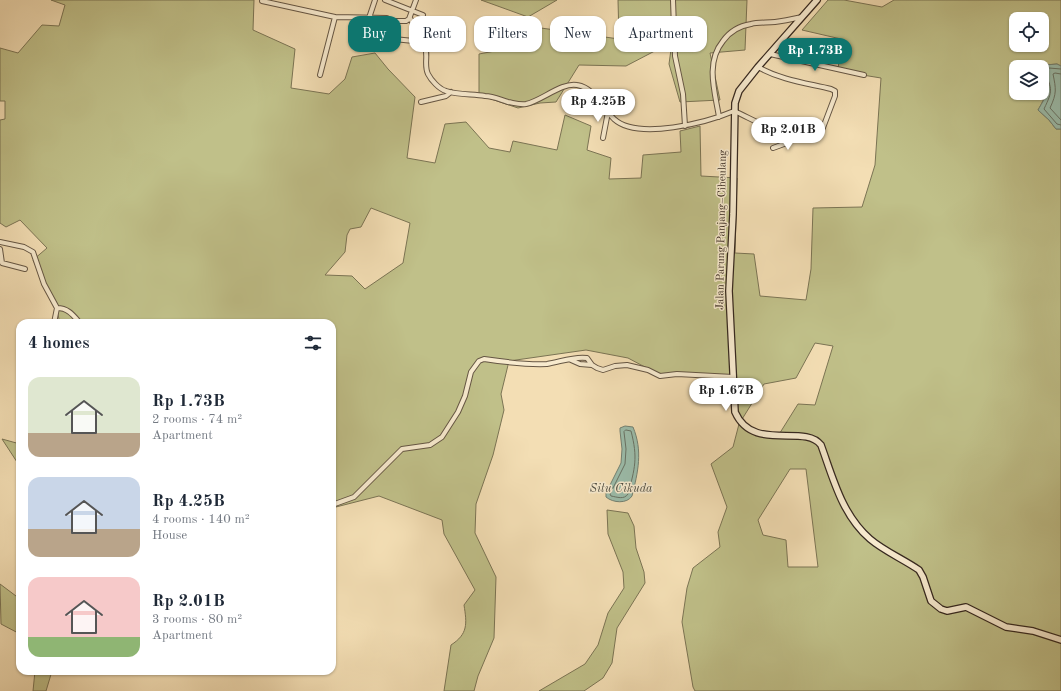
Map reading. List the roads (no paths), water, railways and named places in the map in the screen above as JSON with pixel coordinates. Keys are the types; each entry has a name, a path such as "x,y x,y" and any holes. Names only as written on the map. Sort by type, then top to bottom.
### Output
{"street":[{"path":"262,0 335,17 348,17"},
{"path":"370,16 375,0"},
{"path":"385,0 423,15"},
{"path":"411,16 416,0"},
{"path":"673,0 675,56 682,94 685,126"},
{"name":"Jalan Parung Panjang–Ciheulang","path":"817,0 758,67 740,92 735,103 733,214 729,291 735,412 744,426 757,433 807,437 818,440 838,493 850,516 870,539 919,570 923,577 928,596 935,606 947,611 966,607 1006,627 1033,631 1061,640"},
{"path":"320,75 335,17"},
{"path":"719,117 712,71 713,59 717,48 726,37 735,29 751,23 774,22 803,17"},
{"path":"427,52 428,75 441,89 451,92 486,96 522,105 563,88 578,85 589,90 595,95 618,122 631,126 652,129 667,129 719,117 734,110 794,137 806,138 821,133 835,96 835,91 785,79 758,67"},
{"path":"770,54 864,75"},
{"path":"421,102 446,96 451,92"},
{"path":"603,138 608,112"},
{"path":"773,148 784,144 794,137"},
{"path":"0,242 24,247 33,252 44,284 56,308 55,319"},
{"path":"0,249 2,263 25,269"},
{"path":"56,308 63,308 69,311 76,319"},
{"path":"336,504 354,497 402,449 430,445 442,437 458,412 465,396 471,372 479,361 484,358 532,365 571,360 580,357 587,358 592,365 603,370 615,366 634,366 660,376 677,374 733,377"},
{"path":"571,360 580,364 592,365"}],"water":[{"path":"1057,64 1061,66 1061,129 1056,129 1038,110 1043,100 1049,100 1049,65"},
{"name":"Situ Cikuda","path":"625,426 633,427 636,436 639,453 638,470 632,496 630,499 620,502 609,499 606,497 606,493 621,463 622,449 620,428"}]}
